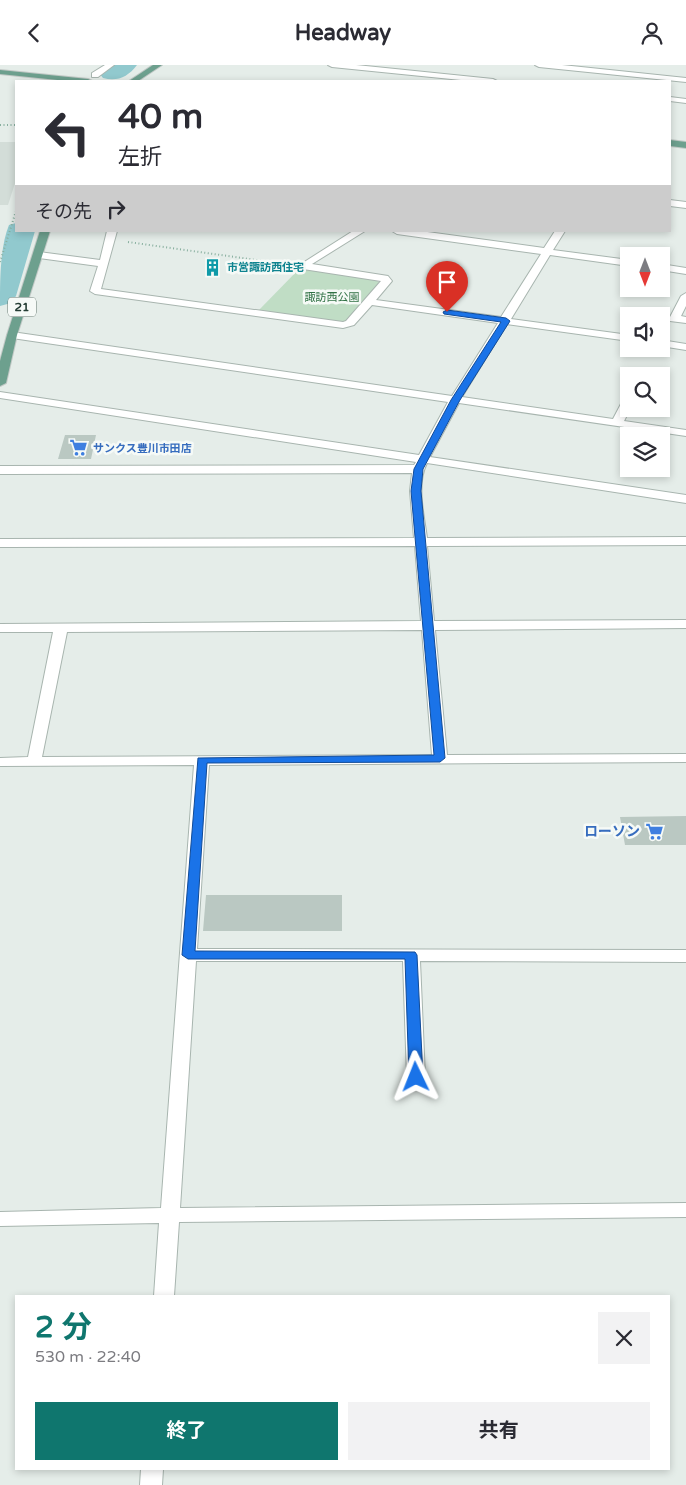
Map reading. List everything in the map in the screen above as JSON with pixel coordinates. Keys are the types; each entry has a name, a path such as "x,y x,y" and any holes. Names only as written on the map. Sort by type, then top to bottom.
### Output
{"main road":[{"path":"135,80 158,65"},
{"path":"0,72 78,80"},
{"path":"671,143 686,145"},
{"name":"21","path":"0,383 12,335 45,232"}],"street":[{"path":"95,75 110,65"},
{"path":"332,65 434,78 473,80"},
{"path":"434,78 447,65"},
{"path":"538,65 650,79 686,80"},
{"path":"650,79 660,65"},
{"path":"671,99 686,101"},
{"path":"671,203 686,205"},
{"path":"303,266 358,232"},
{"path":"404,232 620,262"},
{"path":"440,758 416,491 420,464 455,400 506,321 559,232"},
{"path":"111,235 95,291 343,325 350,323 387,281 384,278 303,266"},
{"path":"39,255 104,264"},
{"path":"670,268 686,271"},
{"path":"686,296 674,319 686,320"},
{"path":"369,302 620,337"},
{"path":"12,335 686,433"},
{"path":"670,344 686,347"},
{"path":"0,395 420,464 686,499"},
{"path":"617,423 620,417"},
{"path":"0,470 420,464"},
{"path":"0,543 686,541"},
{"path":"0,628 686,624"},
{"path":"34,762 60,628"},
{"path":"0,762 686,757"},
{"path":"164,1295 202,760"},
{"path":"188,955 686,956"},
{"path":"411,955 416,1077"},
{"path":"0,1219 170,1215 686,1210"},
{"path":"151,1485 152,1470"}],"path":[{"path":"0,125 15,125"},
{"path":"0,263 15,214"},
{"path":"111,235 303,266"}],"shaded area":[{"path":"0,142 15,142 15,183 8,205 0,205"}],"green space":[{"name":"諏訪西公園","path":"300,268 376,279 379,283 347,321 338,322 258,311"}],"building":[{"path":"65,435 96,435 91,459 58,459"},
{"name":"ローソン","path":"686,816 686,845 625,845 620,817"},
{"path":"206,895 342,895 342,931 203,931"}],"waterway":[{"path":"112,73 124,65"},
{"path":"0,296 20,232"}],"place":[{"name":"市営諏訪西住宅","path":"213,267"},
{"name":"サンクス豊川市田店","path":"79,448"},
{"name":"ローソン","path":"654,831"}],"route":[{"path":"416,1077 411,955 188,955 202,760 440,758 416,491 418,469 455,400 506,321 447,312"}]}
